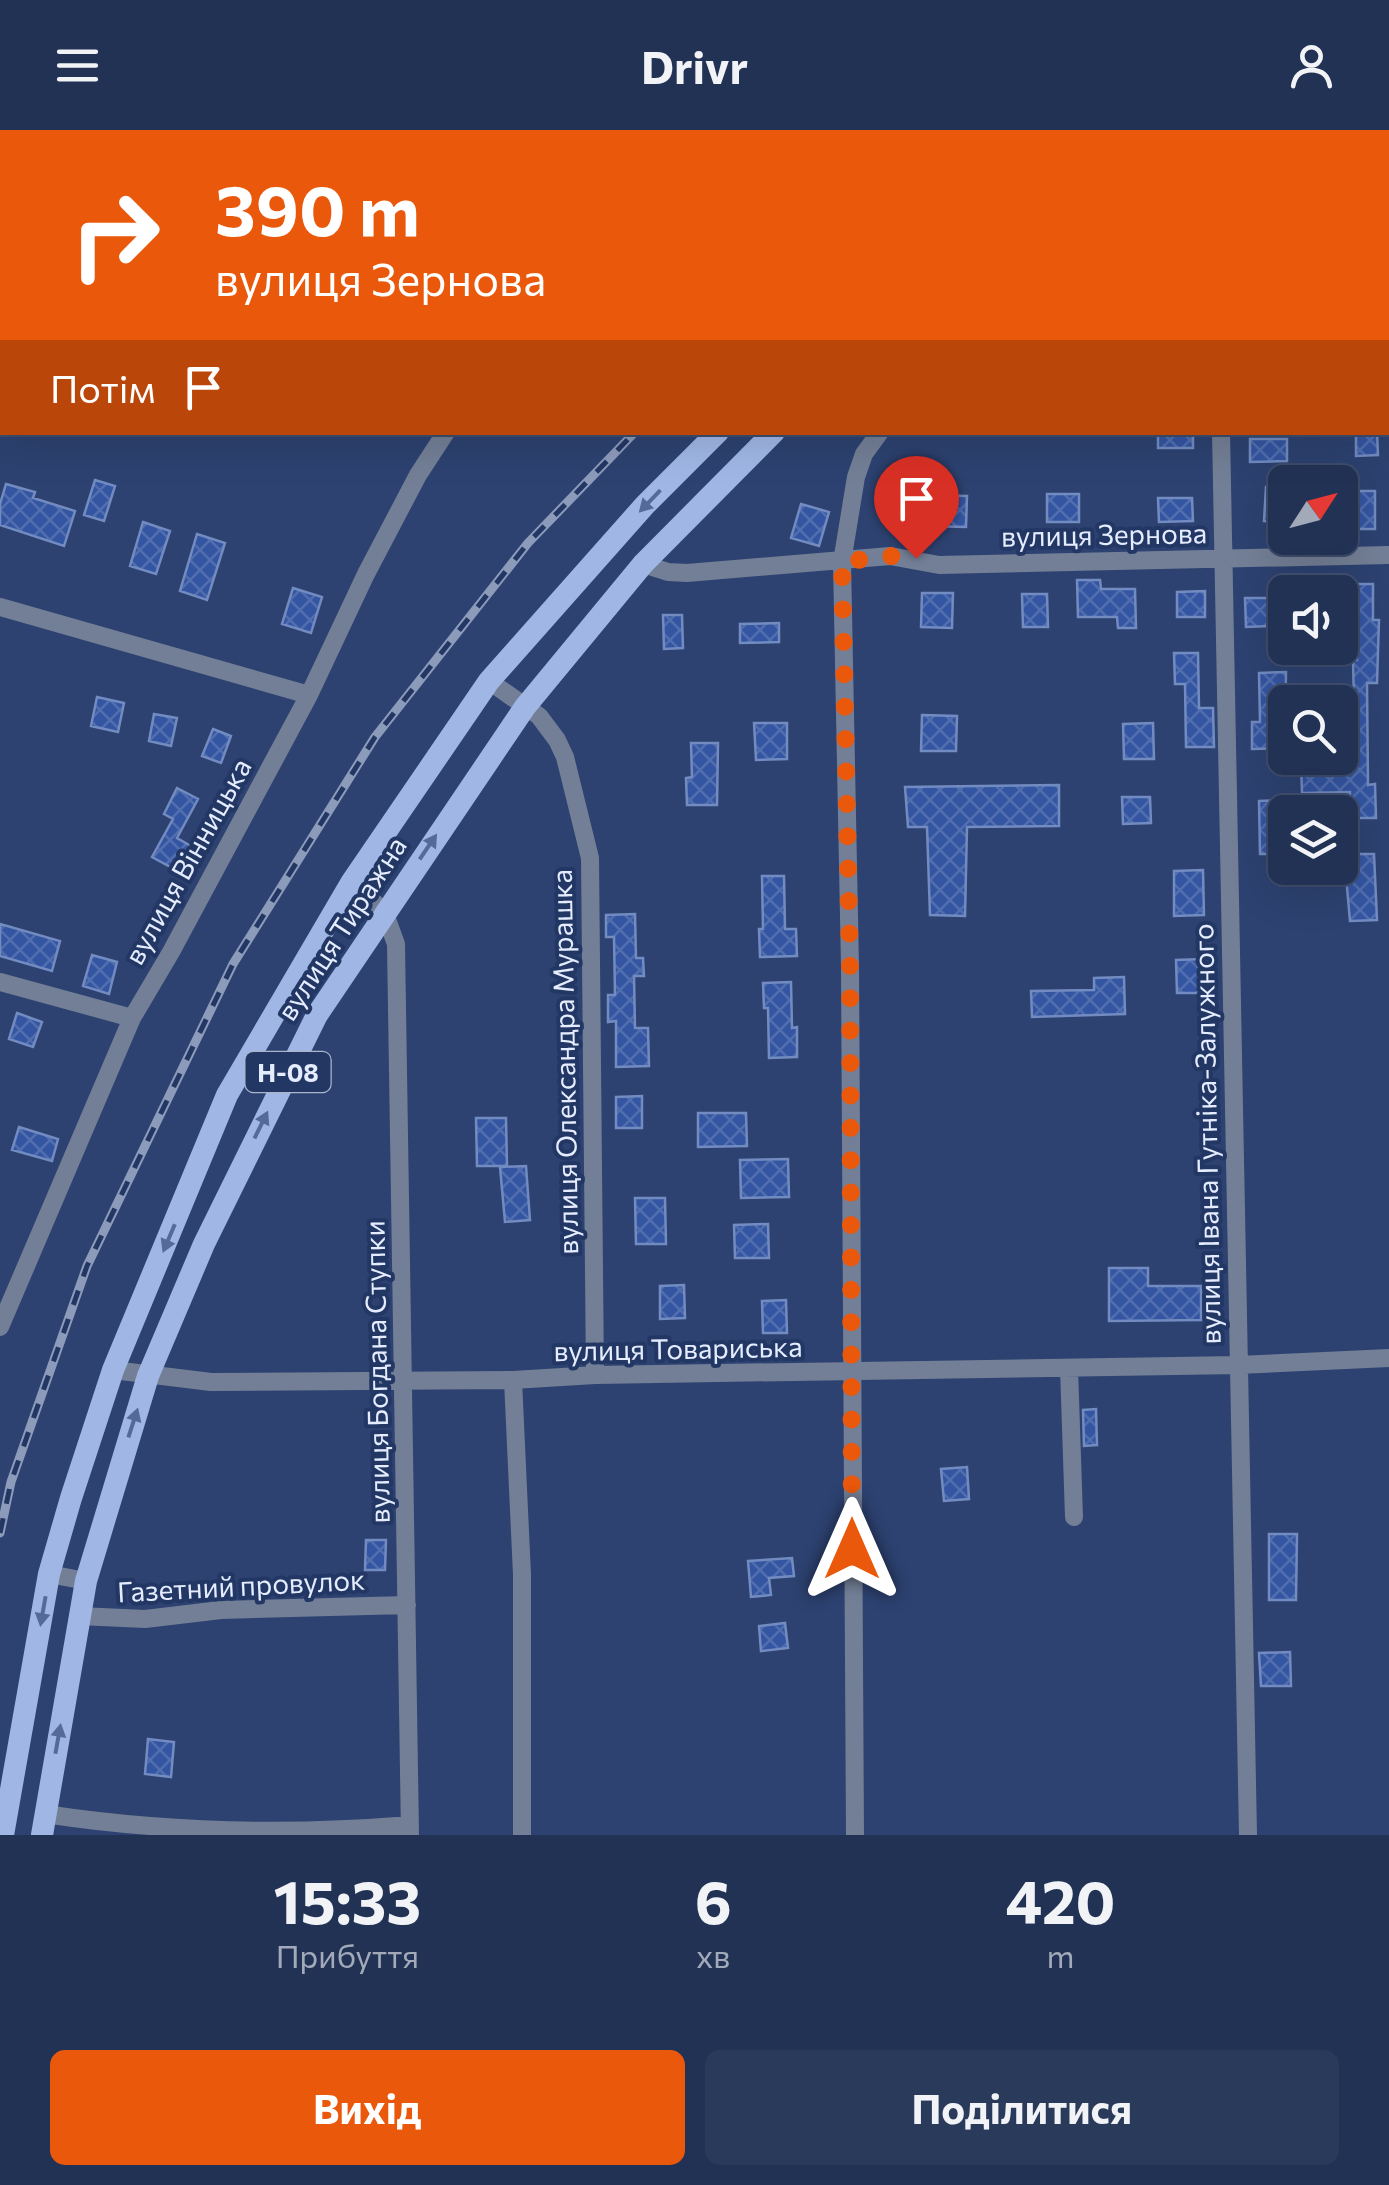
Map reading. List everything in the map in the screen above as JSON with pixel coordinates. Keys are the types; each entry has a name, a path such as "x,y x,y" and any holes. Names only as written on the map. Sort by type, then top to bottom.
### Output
{"main road":[{"name":"вулиця Тиражна","path":"2,1835 50,1574 113,1370 228,1095 351,884 489,681 646,505 715,435"},
{"name":"вулиця Тиражна","path":"44,1824 78,1616 148,1376 204,1244 317,1015 524,707 643,564 771,435"}],"street":[{"name":"вулиця Вінницька","path":"0,1328 132,1018 309,695 418,475 444,435"},
{"path":"855,1835 850,967 842,562 856,477 864,454 878,435"},
{"name":"вулиця Івана Гутніка-Залужного","path":"1221,435 1248,1835"},
{"name":"вулиця Зернова","path":"643,564 687,573 890,556 939,565 1389,555"},
{"path":"0,607 309,695"},
{"name":"вулиця Олександра Мурашка","path":"489,681 550,729 565,757 590,858 596,1376"},
{"path":"351,884 384,911"},
{"name":"вулиця Богдана Ступки","path":"384,911 396,944 399,994 410,1830"},
{"path":"0,982 132,1018"},
{"name":"вулиця Товариська","path":"113,1370 211,1382 513,1380 1238,1365 1389,1358"},
{"path":"1069,1368 1074,1517"},
{"path":"513,1380 522,1575 522,1835"},
{"path":"50,1574 86,1582"},
{"name":"Газетний провулок","path":"78,1616 144,1619 221,1610 407,1604"},
{"path":"44,1824 410,1830"}],"building":[{"path":"1158,435 1193,435 1193,448 1158,448"},
{"path":"1356,435 1377,435 1378,455 1356,456"},
{"path":"1250,439 1287,439 1287,461 1250,462"},
{"path":"95,480 115,486 104,521 84,515"},
{"path":"6,484 35,492 33,498 75,511 64,546 0,525 0,504"},
{"path":"1266,487 1268,487 1268,521 1264,521"},
{"path":"1358,491 1375,491 1375,529 1358,529"},
{"path":"1047,494 1079,494 1079,522 1047,522"},
{"path":"928,495 967,496 966,527 927,526"},
{"path":"1158,498 1192,498 1193,521 1159,522"},
{"path":"801,504 829,512 819,546 791,538"},
{"path":"143,522 170,531 156,574 130,566"},
{"path":"197,534 225,543 207,600 180,591"},
{"path":"1077,580 1100,580 1101,589 1135,589 1136,628 1118,628 1117,617 1078,617"},
{"path":"1358,584 1373,584 1373,620 1379,620 1377,683 1367,683 1368,785 1375,784 1376,818 1358,818 1358,795 1350,792 1302,793 1301,775 1358,775 1358,685 1354,685 1353,665 1358,665"},
{"path":"293,588 322,597 311,633 282,624"},
{"path":"1205,591 1205,617 1177,617 1177,592"},
{"path":"922,593 953,593 952,628 921,627"},
{"path":"1022,594 1047,594 1048,627 1023,627"},
{"path":"1245,598 1268,598 1268,626 1246,627"},
{"path":"663,615 682,615 683,648 664,649"},
{"path":"779,623 779,642 740,643 740,624"},
{"path":"1174,653 1198,653 1199,708 1213,708 1214,747 1186,747 1185,684 1175,684"},
{"path":"1286,672 1286,685 1268,685 1268,749 1252,749 1252,722 1260,722 1259,673"},
{"path":"97,697 124,703 118,732 91,726"},
{"path":"154,714 177,718 171,746 149,741"},
{"path":"922,715 957,716 956,751 921,751"},
{"path":"754,723 787,723 787,759 756,760"},
{"path":"1153,723 1154,759 1124,759 1123,724"},
{"path":"213,729 231,736 221,763 202,756"},
{"path":"691,743 718,743 717,805 687,805 686,778 692,777"},
{"path":"1059,785 1059,826 967,827 965,916 930,915 927,827 908,827 905,787"},
{"path":"177,788 198,799 177,838 189,845 176,870 152,857 173,819 164,814"},
{"path":"1122,797 1150,797 1151,823 1123,824"},
{"path":"1259,801 1268,801 1268,854 1260,854"},
{"path":"1358,854 1374,854 1377,920 1350,921 1347,885 1358,885"},
{"path":"1203,870 1204,915 1174,916 1174,871"},
{"path":"762,876 784,876 785,929 796,929 797,956 760,957"},
{"path":"635,914 636,958 643,958 644,976 634,976 635,1028 648,1028 649,1066 616,1067 616,1021 608,1022 608,995 615,995 614,937 606,937 606,915"},
{"path":"0,924 60,941 52,971 0,956"},
{"path":"92,955 117,962 109,994 83,986"},
{"path":"1203,959 1204,993 1177,993 1176,960"},
{"path":"1124,977 1125,1014 1032,1017 1031,991 1094,990 1094,978"},
{"path":"791,982 797,1057 769,1058 763,983"},
{"path":"17,1013 42,1022 33,1047 9,1039"},
{"path":"642,1096 642,1128 616,1128 616,1097"},
{"path":"698,1113 746,1113 747,1146 698,1147"},
{"path":"476,1118 506,1118 507,1166 477,1166"},
{"path":"19,1127 58,1139 52,1161 12,1150"},
{"path":"788,1159 789,1197 741,1198 740,1160"},
{"path":"526,1166 530,1220 505,1222 500,1167"},
{"path":"635,1198 665,1198 666,1244 636,1244"},
{"path":"768,1224 769,1258 735,1258 734,1225"},
{"path":"1109,1268 1148,1268 1148,1286 1201,1286 1201,1320 1109,1321"},
{"path":"684,1285 685,1318 660,1319 660,1286"},
{"path":"786,1300 787,1333 763,1333 762,1301"},
{"path":"1096,1409 1097,1445 1084,1446 1083,1410"},
{"path":"967,1467 969,1499 944,1501 941,1469"},
{"path":"1269,1534 1297,1534 1296,1600 1269,1600"},
{"path":"366,1540 386,1540 385,1570 365,1570"},
{"path":"792,1558 794,1576 769,1578 771,1595 751,1597 748,1561"},
{"path":"785,1623 788,1648 761,1651 759,1626"},
{"path":"1290,1652 1291,1686 1261,1686 1259,1653"},
{"path":"148,1739 174,1742 171,1777 145,1774"}],"railway":[{"path":"0,1533 11,1482 87,1266 233,964 375,737 528,543 632,435"}],"route":[{"path":"852,1549 850,967 842,562 890,556 916,558"}]}
